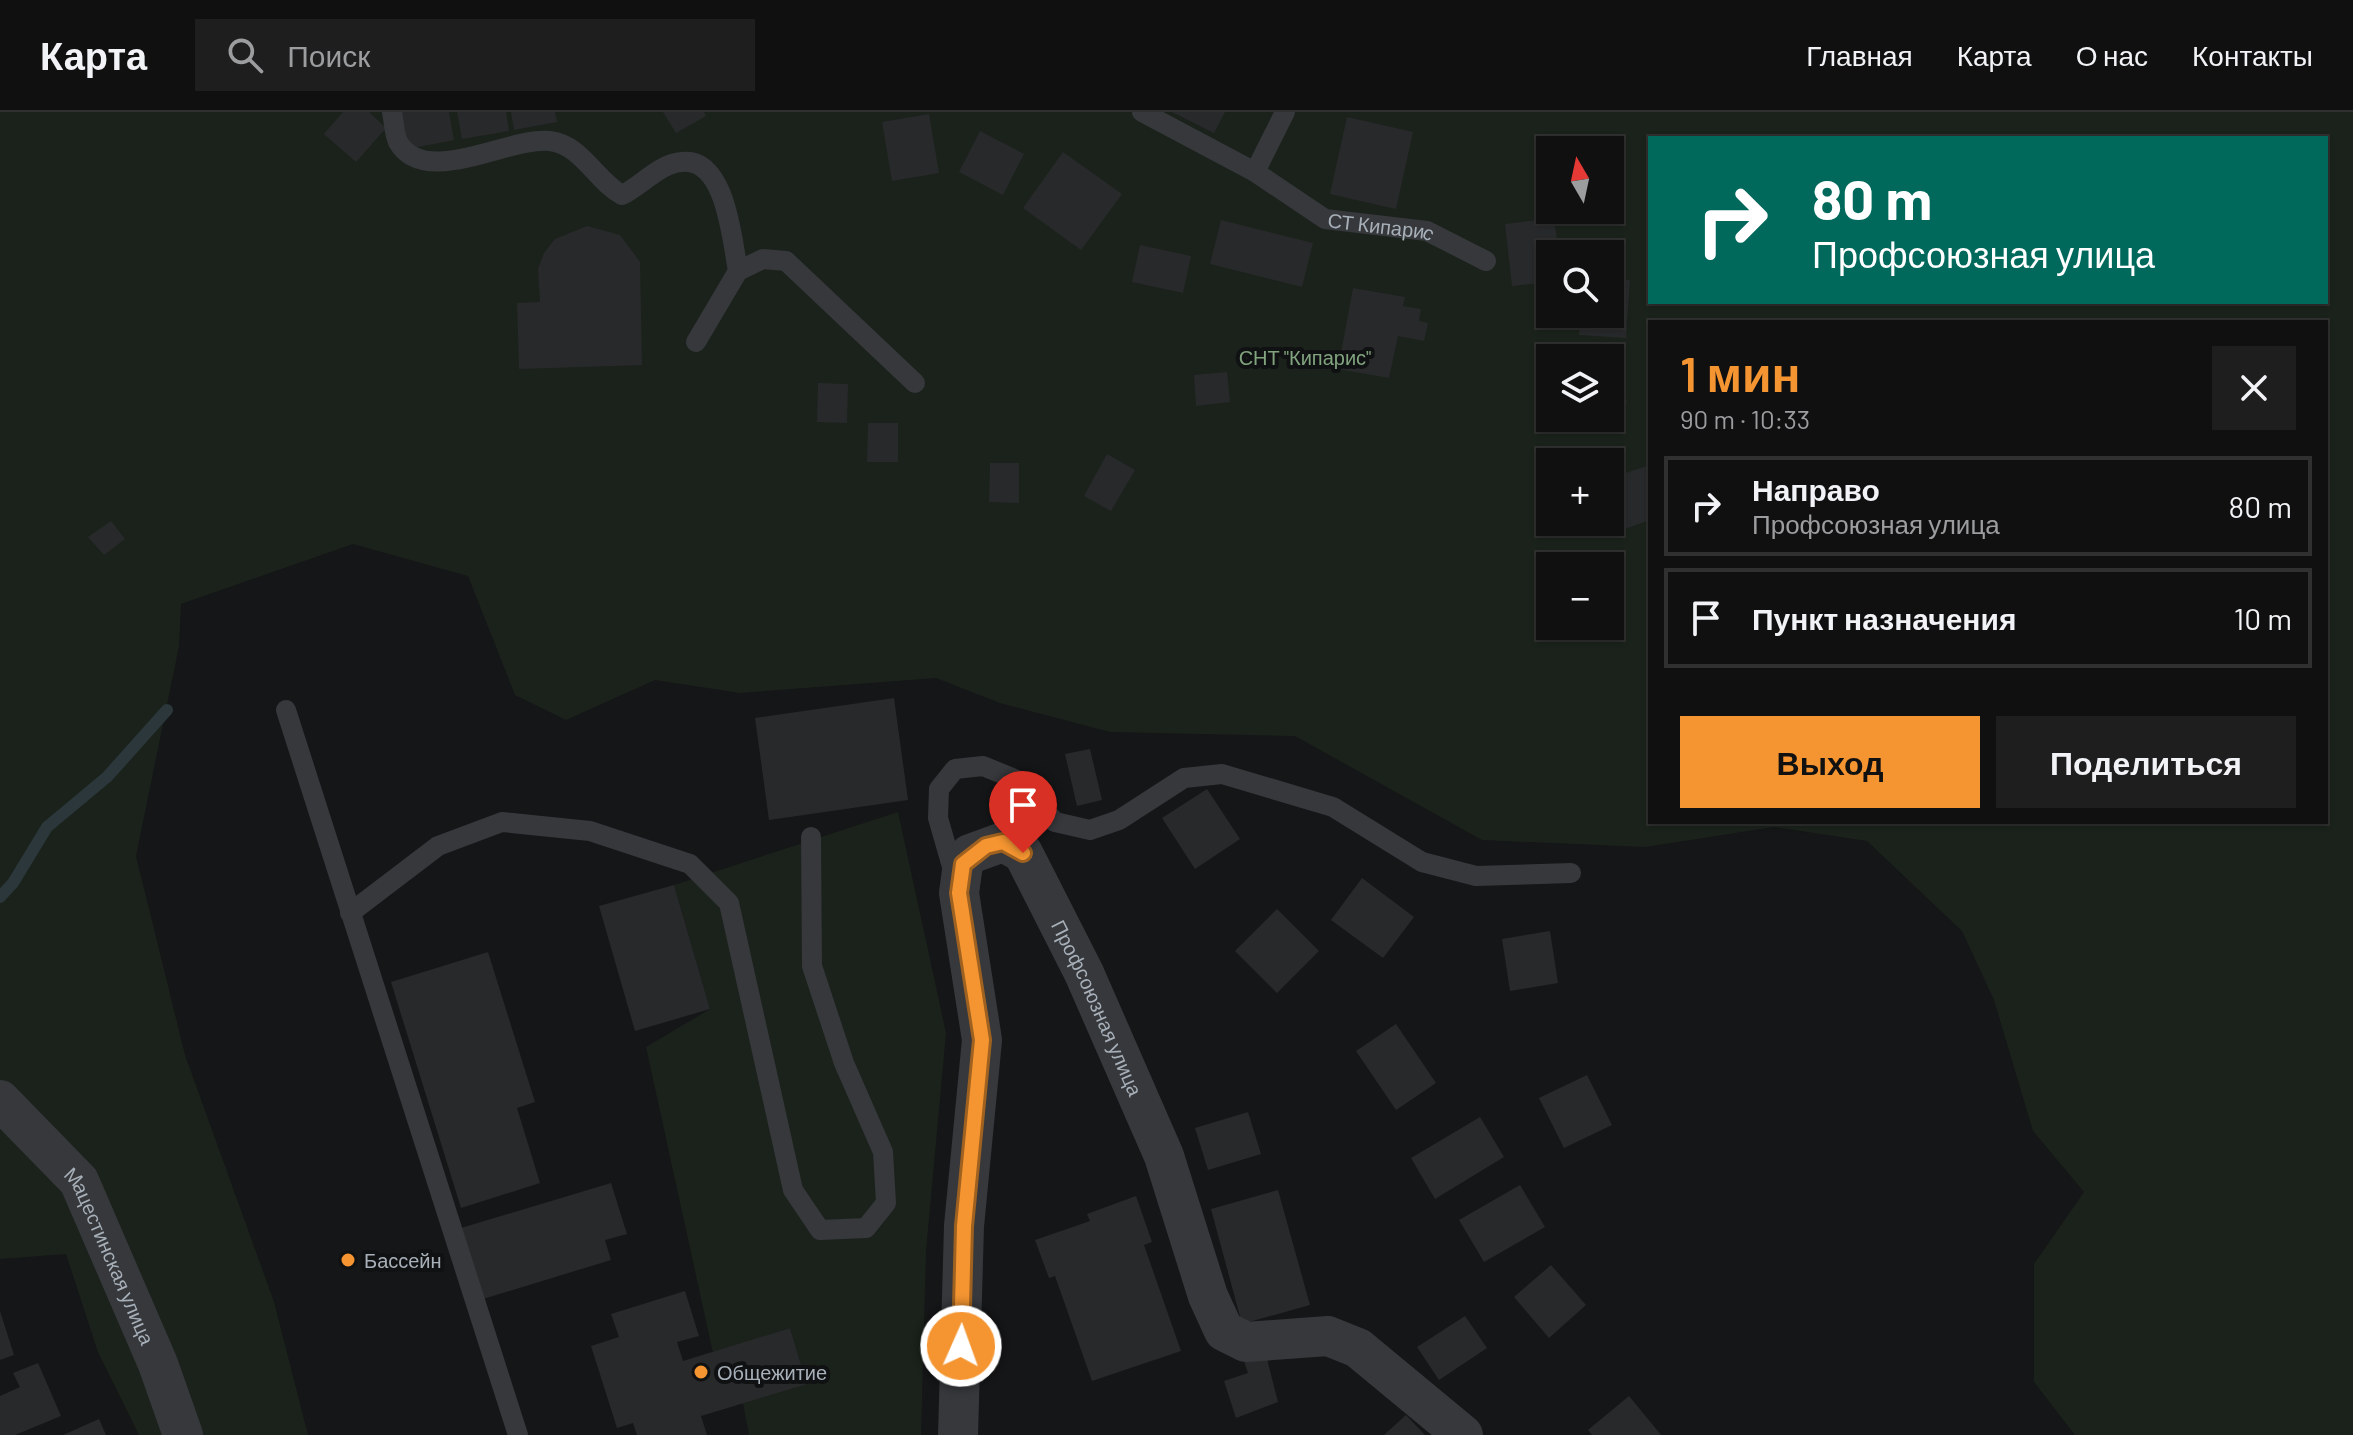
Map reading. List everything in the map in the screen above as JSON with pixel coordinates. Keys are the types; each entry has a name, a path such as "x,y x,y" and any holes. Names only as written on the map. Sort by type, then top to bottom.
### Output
{"street":[{"name":"Профсоюзная улица","path":"958,1435 964,1226 982,1040 959,893 963,864 970,854 1003,842 1023,853 1084,973 1164,1156 1208,1296 1224,1331 1246,1342 1328,1336 1358,1348 1463,1435"},
{"name":"Мацестинская улица","path":"0,1100 79,1181 158,1364 183,1435"}],"lane":[{"path":"392,112 397,141 411,156 439,162 549,141 576,151 606,186 622,195 641,186 655,172 681,161 703,165 715,179 738,271"},
{"name":"СТ Кипарис","path":"1142,112 1255,172 1325,219 1427,231 1486,261"},
{"path":"1255,172 1285,112"},
{"path":"696,342 738,271 763,259 786,261 915,383"},
{"path":"286,710 518,1435"},
{"path":"959,893 938,818 939,789 955,769 983,766 1017,780 1055,822 1090,830 1119,820 1184,778 1222,774 1333,807 1422,862 1476,876 1571,873"},
{"path":"350,913 438,846 502,822 590,831 690,864 729,903 793,1190 820,1230 866,1228 886,1203 883,1152 844,1063 812,966 811,837"}],"green space":[{"name":"СНТ \"Кипарис\"","path":"0,112 2353,112 2353,1435 2075,1435 2034,1382 2034,1264 2084,1192 2033,1131 1994,1000 1962,931 1867,841 1774,827 1645,847 1482,840 1295,736 1110,732 1000,703 936,678 740,693 655,680 566,720 515,695 468,576 353,544 181,604 179,646 136,856 185,1055 274,1302 308,1435 139,1435 98,1352 66,1254 0,1259"},
{"path":"898,812 946,1033 926,1251 921,1435 749,1435 743,1403 807,1383 790,1328 713,1353 646,1047 710,1009 674,885"}],"building":[{"path":"343,112 369,112 386,128 356,162 324,134"},
{"path":"401,112 449,112 454,140 408,149"},
{"path":"457,112 506,112 509,131 462,139"},
{"path":"511,112 555,112 557,122 514,130"},
{"path":"663,112 704,112 706,116 676,133"},
{"path":"1172,112 1225,112 1214,133"},
{"path":"929,114 939,173 892,181 882,122"},
{"path":"1347,117 1413,132 1396,209 1330,194"},
{"path":"980,131 1024,154 1003,195 959,172"},
{"path":"1063,152 1122,194 1081,250 1023,208"},
{"path":"1221,220 1313,243 1302,287 1210,264"},
{"path":"1536,220 1536,224 1555,224 1557,240 1536,240 1536,283 1512,286 1505,224"},
{"path":"587,226 620,235 640,262 642,365 519,369 517,303 540,302 538,269 544,253 555,239"},
{"path":"1140,245 1191,256 1183,293 1132,282"},
{"path":"1624,280 1630,280 1626,338 1579,335 1579,328 1624,328"},
{"path":"1353,288 1405,297 1403,306 1421,309 1419,321 1428,323 1424,341 1398,336 1389,378 1338,369"},
{"path":"1227,372 1230,402 1196,406 1194,375"},
{"path":"818,383 848,384 847,423 817,422"},
{"path":"868,423 898,423 898,462 867,462"},
{"path":"1107,454 1135,470 1111,511 1084,496"},
{"path":"990,463 1019,463 1019,503 989,502"},
{"path":"1647,466 1648,484 1648,521 1624,529 1624,473"},
{"path":"111,521 125,539 104,555 88,537"},
{"path":"894,698 908,800 769,820 755,718"},
{"path":"1090,749 1102,800 1077,806 1065,754"},
{"path":"1207,789 1240,839 1195,869 1162,818"},
{"path":"1362,878 1414,917 1383,958 1331,920"},
{"path":"674,885 710,1009 635,1031 599,906"},
{"path":"1277,909 1319,951 1277,993 1235,951"},
{"path":"1550,931 1558,983 1510,991 1502,939"},
{"path":"488,952 535,1102 517,1108 540,1183 461,1208 391,982"},
{"path":"1396,1024 1436,1083 1396,1110 1356,1051"},
{"path":"1587,1075 1612,1125 1564,1148 1539,1098"},
{"path":"1248,1112 1261,1154 1208,1170 1195,1128"},
{"path":"1480,1117 1504,1157 1435,1199 1411,1158"},
{"path":"611,1183 627,1234 605,1240 611,1260 483,1299 461,1228"},
{"path":"1520,1185 1545,1227 1484,1262 1459,1220"},
{"path":"1278,1190 1310,1305 1242,1324 1211,1209"},
{"path":"1136,1196 1152,1242 1144,1245 1181,1351 1092,1381 1055,1276 1049,1278 1035,1240 1090,1221 1087,1214"},
{"path":"1551,1265 1586,1305 1549,1338 1514,1297"},
{"name":"Общежитие","path":"685,1291 699,1336 677,1342 683,1361 790,1328 807,1384 701,1416 707,1435 637,1435 633,1423 617,1428 591,1346 619,1337 611,1314"},
{"path":"0,1311 14,1355 0,1360"},
{"path":"1465,1316 1487,1348 1439,1380 1417,1347"},
{"path":"1266,1355 1278,1402 1236,1418 1224,1381 1248,1373 1244,1361"},
{"path":"38,1363 61,1416 15,1435 0,1435 0,1396 20,1387 13,1373"},
{"path":"1629,1396 1661,1435 1592,1435 1588,1430"},
{"path":"1406,1415 1425,1435 1384,1435"},
{"path":"99,1419 106,1435 63,1435"}],"waterway":[{"path":"0,897 13,883 47,827 107,777 167,710"}],"place":[{"name":"Бассейн","path":"348,1260"},
{"name":"Общежитие","path":"701,1372"}],"route":[{"path":"961,1346 964,1226 982,1040 959,893 963,864 970,854 1003,842 1023,853"}]}
